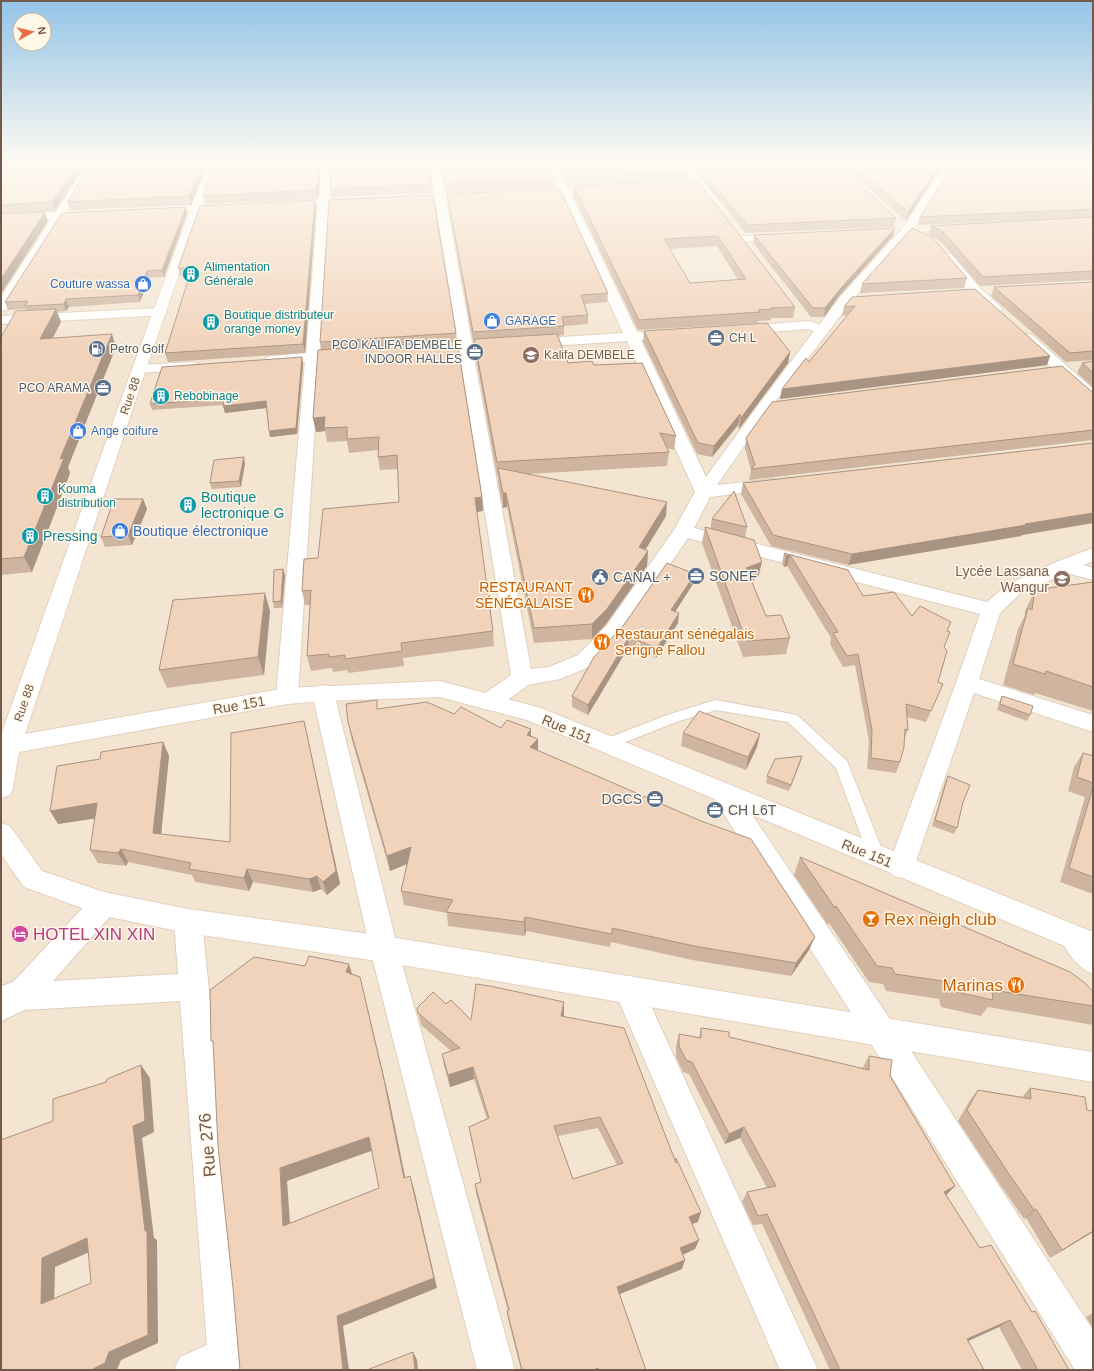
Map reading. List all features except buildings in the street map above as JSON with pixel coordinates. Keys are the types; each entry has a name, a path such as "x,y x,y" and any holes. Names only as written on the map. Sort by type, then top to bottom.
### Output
{"street":[{"path":"1,307 52,226"},
{"name":"Rue 88","path":"1,788 5,746 191,226"},
{"path":"287,696 322,226"},
{"path":"445,226 522,678"},
{"path":"577,226 704,492"},
{"path":"489,702 522,678 552,674 586,660 614,630 683,531 704,492 772,406 816,327 853,300 910,226"},
{"path":"733,227 752,251"},
{"path":"742,239 797,236"},
{"path":"939,248 976,292 1004,317"},
{"path":"960,293 991,291"},
{"path":"1,320 160,312"},
{"path":"799,313 816,327"},
{"path":"724,331 816,327"},
{"path":"1016,328 1093,397"},
{"path":"413,351 662,335"},
{"path":"258,361 359,355"},
{"path":"139,369 203,365"},
{"path":"1046,371 1077,367"},
{"path":"704,492 792,482"},
{"path":"683,531 991,610"},
{"path":"901,867 967,683 991,610 1014,589 1093,554"},
{"path":"1063,566 1093,574"},
{"path":"967,683 1093,724"},
{"name":"Rue 151","path":"5,746 287,696 323,693 440,689 533,714 725,795 1083,941"},
{"path":"323,693 384,949 496,1370"},
{"path":"725,795 881,1032 1093,1364"},
{"path":"1,833 33,879 104,904 188,921 384,949 1093,1067"},
{"path":"7,999 104,904"},
{"name":"Rue 276","path":"188,921 228,1362"},
{"path":"1083,941 1093,961"},
{"path":"7,999 193,987"},
{"path":"629,990 799,1370"},
{"path":"193,1370 228,1362"}],"lane":[{"path":"605,745 675,717 716,705 792,718 842,765 877,857"}],"shaded area":[{"path":"1,226 1093,226 1093,1370 1,1370"}],"place":[{"name":"Alimentation Générale","path":"191,274"},
{"name":"Couture wassa","path":"143,284"},
{"name":"GARAGE","path":"492,321"},
{"name":"Boutique distributeur orange money","path":"211,322"},
{"name":"CH L","path":"716,338"},
{"name":"Petro Golf","path":"97,349"},
{"name":"PCO KALIFA DEMBELE INDOOR HALLES","path":"475,352"},
{"name":"Kalifa DEMBELE","path":"531,355"},
{"name":"PCO ARAMA","path":"103,388"},
{"name":"Rebobinage","path":"161,396"},
{"name":"Ange coifure","path":"78,431"},
{"name":"Kouma distribution","path":"45,496"},
{"name":"Boutique lectronique G","path":"188,505"},
{"name":"Boutique électronique","path":"120,531"},
{"name":"Pressing","path":"30,536"},
{"name":"SONEF","path":"696,576"},
{"name":"CANAL +","path":"600,577"},
{"name":"Lycée Lassana Wangur","path":"1062,579"},
{"name":"RESTAURANT SÉNÉGALAISE","path":"586,595"},
{"name":"Restaurant sénégalais Serigne Fallou","path":"602,642"},
{"name":"DGCS","path":"655,799"},
{"name":"CH L6T","path":"715,810"},
{"name":"Rex neigh club","path":"871,919"},
{"name":"HOTEL XIN XIN","path":"20,934"},
{"name":"Marinas","path":"1016,985"}]}
